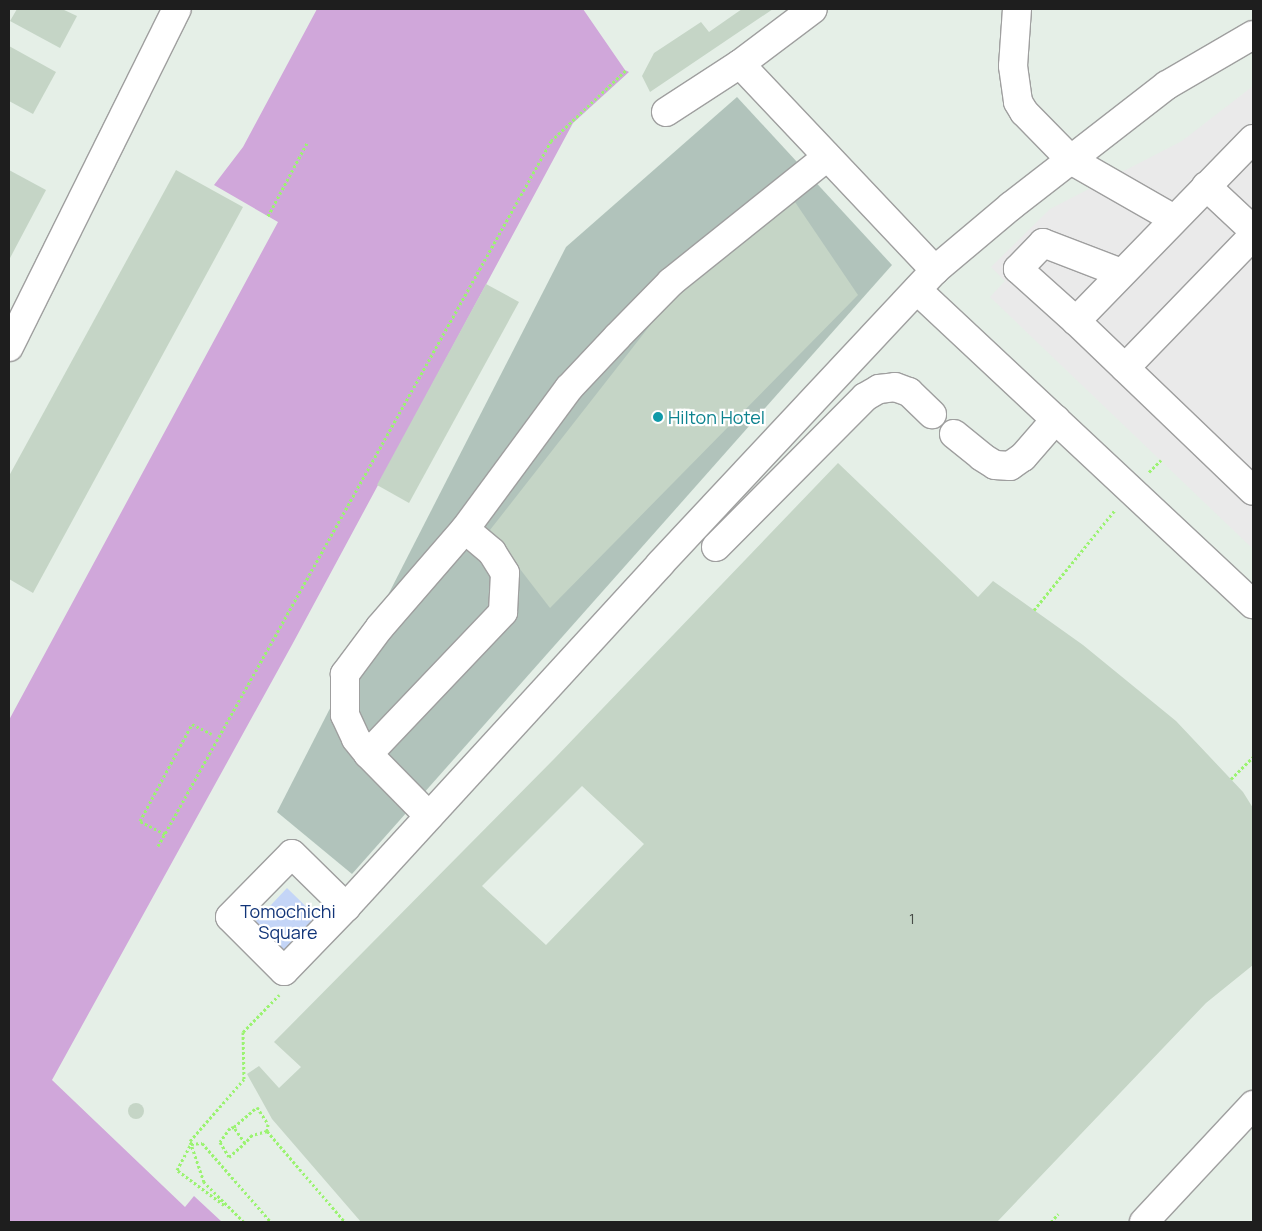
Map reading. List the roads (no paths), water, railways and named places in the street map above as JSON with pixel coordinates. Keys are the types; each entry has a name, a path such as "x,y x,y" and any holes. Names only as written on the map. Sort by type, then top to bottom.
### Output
{"street":[{"path":"9,347 177,9"},
{"path":"666,112 740,64 813,9"},
{"path":"1017,9 1014,66 1018,102 1024,112 1071,160 1174,219"},
{"path":"346,907 292,854 230,918 284,971 346,907 838,372 935,270 1011,206 1167,85 1253,35"},
{"path":"740,64 935,270"},
{"path":"1076,321 1253,139"},
{"path":"428,816 356,739 345,715 345,674 380,627 465,529 569,388 616,336 671,282 828,157"},
{"path":"1206,186 1253,230"},
{"path":"1124,368 1253,236"},
{"path":"1121,273 1043,244 1018,269 1076,321 1253,491"},
{"path":"917,290 1253,604"},
{"path":"716,547 865,397 879,389 895,387 909,392 932,414"},
{"path":"954,434 995,465 1010,466 1023,457 1056,419"},
{"path":"368,754 503,612 505,572 492,552 465,529"},
{"path":"1144,1222 1253,1105"}],"place":[{"name":"Hilton Hotel","path":"658,417"}],"park label":[{"name":"Tomochichi Square","path":"288,922"}]}
